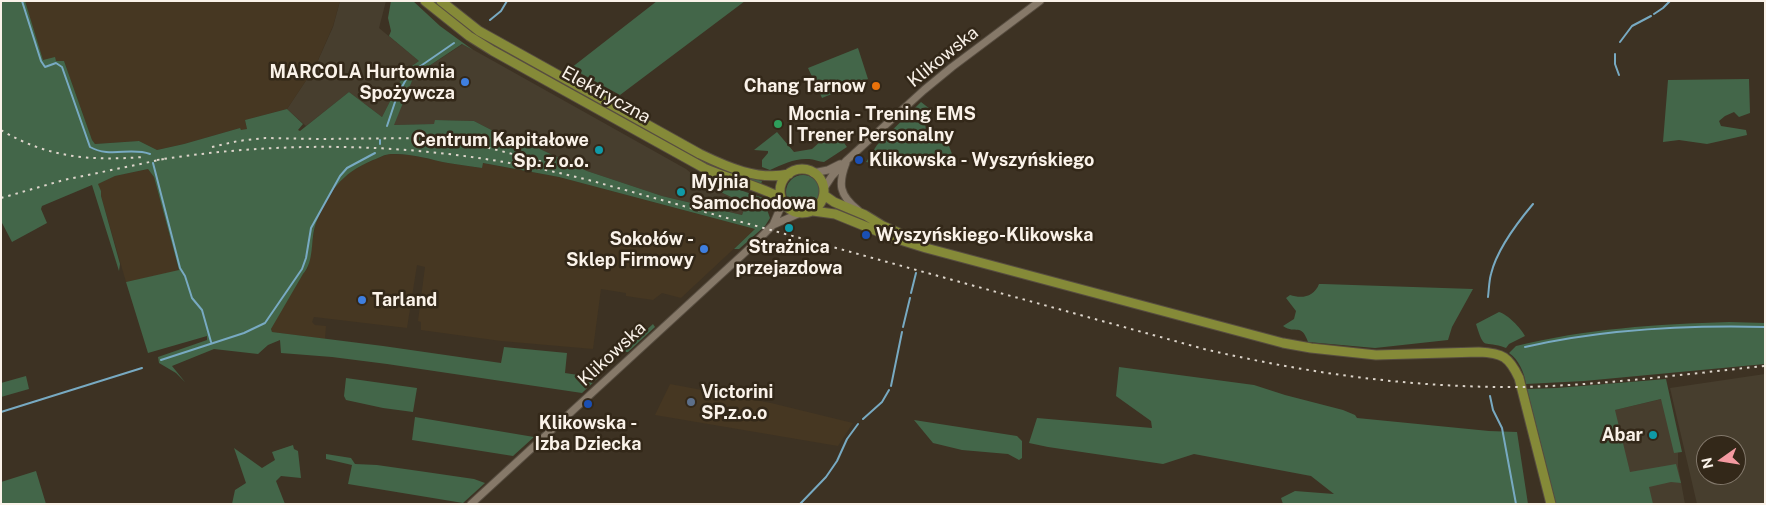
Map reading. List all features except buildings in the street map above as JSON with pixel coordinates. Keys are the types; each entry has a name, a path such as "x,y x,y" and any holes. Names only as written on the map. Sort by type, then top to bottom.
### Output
{"main road":[{"name":"Elektryczna","path":"425,1 469,36 493,51 704,168 782,200"},
{"name":"Elektryczna","path":"441,1 479,31 700,154 723,165 755,174 771,177 789,174"},
{"path":"813,211 822,201 824,192 821,181 813,173 801,170 789,174 781,185 782,200 788,208 800,213 813,211 834,214 894,238 943,253 1233,331 1311,348 1376,355 1493,352 1503,356 1512,364 1519,378 1552,504"},
{"path":"824,192 834,202 943,253"}],"street":[{"name":"Klikowska","path":"824,192 832,176 847,160 943,74 1040,1"},
{"name":"Klikowska","path":"813,173 828,170 847,160"},
{"path":"847,160 841,176 842,190 848,201 865,215"},
{"name":"Klikowska","path":"772,225 782,200"},
{"name":"Klikowska","path":"471,504 772,225 800,213"}],"shaded area":[{"path":"25,1 340,1 333,26 315,67 287,109 245,120 247,129 240,131 240,128 157,150 139,141 95,144 64,61 43,61"},
{"path":"340,1 386,1 379,28 419,61 406,70 382,117 349,92 306,126 287,109 315,67 333,27"},
{"path":"463,44 686,169 707,186 746,204 742,215 662,196 587,171 525,142 505,137 474,121 436,120 435,124 393,125 414,76"},
{"path":"388,154 410,155 481,168 482,163 559,177 755,229 681,298 662,293 653,300 626,296 626,293 601,289 593,349 501,341 421,330 421,322 418,321 425,267 417,265 407,328 314,317 312,322 315,325 326,326 325,339 272,332 271,329 280,312 308,268 315,226 337,185 344,176 364,164"},
{"path":"148,169 154,177 179,271 126,282 101,191 97,184 115,176"},
{"path":"1765,374 1765,504 1697,504 1670,388"},
{"path":"670,384 771,403 853,423 838,446 655,415"},
{"path":"1666,398 1678,453 1678,466 1685,504 1641,504 1614,480 1615,410"}],"green space":[{"path":"1,1 25,1 43,60 55,57 56,61 64,61 95,144 139,141 157,150 240,128 241,130 247,129 245,120 287,109 303,124 298,130 300,131 349,92 382,117 406,70 419,61 389,36 391,31 388,18 391,1 413,1 440,26 473,50 462,44 414,76 394,125 434,124 435,120 474,121 505,137 525,142 587,171 662,196 742,215 746,204 714,189 717,182 763,198 770,218 765,226 739,249 734,249 755,229 559,177 483,163 482,168 413,155 386,155 352,171 331,193 314,229 311,256 307,269 271,329 272,332 501,363 504,347 567,353 565,373 598,378 582,393 387,364 281,353 280,340 268,345 258,354 214,349 172,366 185,382 176,373 159,363 158,357 207,340 207,336 148,353 126,282 179,270 154,177 148,169 115,176 98,184 120,264 119,271 92,185 42,206 41,209 47,223 12,242 1,221"},
{"path":"430,1 435,1 517,57 673,144 738,174 762,181 761,184 711,167 477,37"},
{"path":"657,1 745,1 620,95 571,68"},
{"path":"858,48 868,79 822,98 808,68"},
{"path":"1749,79 1750,113 1739,117 1734,112 1719,121 1721,126 1746,130 1747,135 1707,144 1679,140 1663,142 1668,80"},
{"path":"921,102 930,109 925,121 926,133 936,141 949,146 952,154 888,166 866,162 877,145"},
{"path":"777,132 794,152 812,149 831,132 839,136 847,147 824,162 799,159 770,170 762,167 762,160 768,151 754,150"},
{"path":"803,175 815,180 820,192 815,204 803,209 791,204 786,192 791,180"},
{"path":"1319,284 1473,289 1452,327 1448,340 1375,348 1308,342 1303,332 1283,326 1294,319 1296,311 1286,298 1290,295 1307,296 1314,292"},
{"path":"1499,312 1514,322 1525,336 1509,344 1506,348 1483,342 1476,324"},
{"path":"1765,323 1765,364 1584,381 1526,384 1516,359 1509,353 1516,346 1595,331 1675,324"},
{"path":"653,324 655,327 628,352 623,352"},
{"path":"1119,367 1254,385 1343,410 1355,415 1357,418 1517,432 1528,504 1283,504 1281,498 1295,491 1334,494 1311,476 1194,454 1163,464 1029,443 1037,418 1152,428 1151,421 1116,396"},
{"path":"26,376 29,389 1,397 1,383"},
{"path":"346,378 417,388 413,412 346,400 344,396"},
{"path":"1666,379 1682,452 1674,453 1661,399 1615,410 1630,472 1676,464 1681,483 1671,482 1649,487 1653,504 1556,504 1527,389"},
{"path":"415,417 534,437 513,456 412,440"},
{"path":"914,420 1017,436 1022,441 1022,458 1019,460 1008,454 962,450 933,443"},
{"path":"293,445 294,449 298,451 301,478 281,476 276,481 285,504 232,504 235,490 246,483 234,448 262,468 275,460 272,452"},
{"path":"326,454 351,458 355,464 377,465 474,479 485,483 463,503 348,484 352,465 326,459"},
{"path":"36,471 46,504 1,504 1,482"}],"waterway":[{"path":"22,1 41,61 45,67 56,63 62,67 90,147 105,152 143,152 150,154"},
{"path":"490,20 501,11 507,1"},
{"path":"1654,14 1670,1"},
{"path":"1620,42 1632,26 1651,16"},
{"path":"387,126 397,96 409,74 454,43"},
{"path":"1615,54 1615,64 1619,75"},
{"path":"161,360 244,333 265,323 302,269 306,258 311,228 340,176 347,168 375,153"},
{"path":"153,163 180,268 185,276 192,298 202,310 211,342"},
{"path":"1488,297 1490,277 1498,255 1514,228 1533,204"},
{"path":"911,293 916,273"},
{"path":"903,327 910,298"},
{"path":"1525,347 1584,336 1644,329 1765,327"},
{"path":"891,386 902,332"},
{"path":"1,412 142,368"},
{"path":"863,419 882,402 889,390"},
{"path":"1490,396 1493,410 1502,428 1516,504"},
{"path":"800,504 826,477 837,461 847,439 858,424"}],"railway":[{"path":"1,130 36,147 70,156 88,158 143,157"},
{"path":"212,147 238,141 265,138 425,138 474,144 551,164"},
{"path":"157,160 267,148 323,147 433,152 487,159 542,169 596,182 1204,349 1283,366 1362,378 1442,385 1523,387 1614,382 1765,366"},
{"path":"1,198 64,180 164,159"}],"place":[{"name":"MARCOLA Hurtownia Spożywcza","path":"465,82"},
{"name":"Chang Tarnow","path":"876,86"},
{"name":"Mocnia - Trening EMS | Trener Personalny","path":"778,124"},
{"name":"Centrum Kapitałowe Sp. z o.o.","path":"599,150"},
{"name":"Klikowska - Wyszyńskiego","path":"859,160"},
{"name":"Myjnia Samochodowa","path":"681,192"},
{"name":"Strażnica przejazdowa","path":"789,228"},
{"name":"Wyszyńskiego-Klikowska","path":"866,235"},
{"name":"Sokołów - Sklep Firmowy","path":"704,249"},
{"name":"Tarland","path":"362,300"},
{"name":"Victorini SP.z.o.o","path":"691,402"},
{"name":"Klikowska - Izba Dziecka","path":"588,404"},
{"name":"Abar","path":"1653,435"}]}
